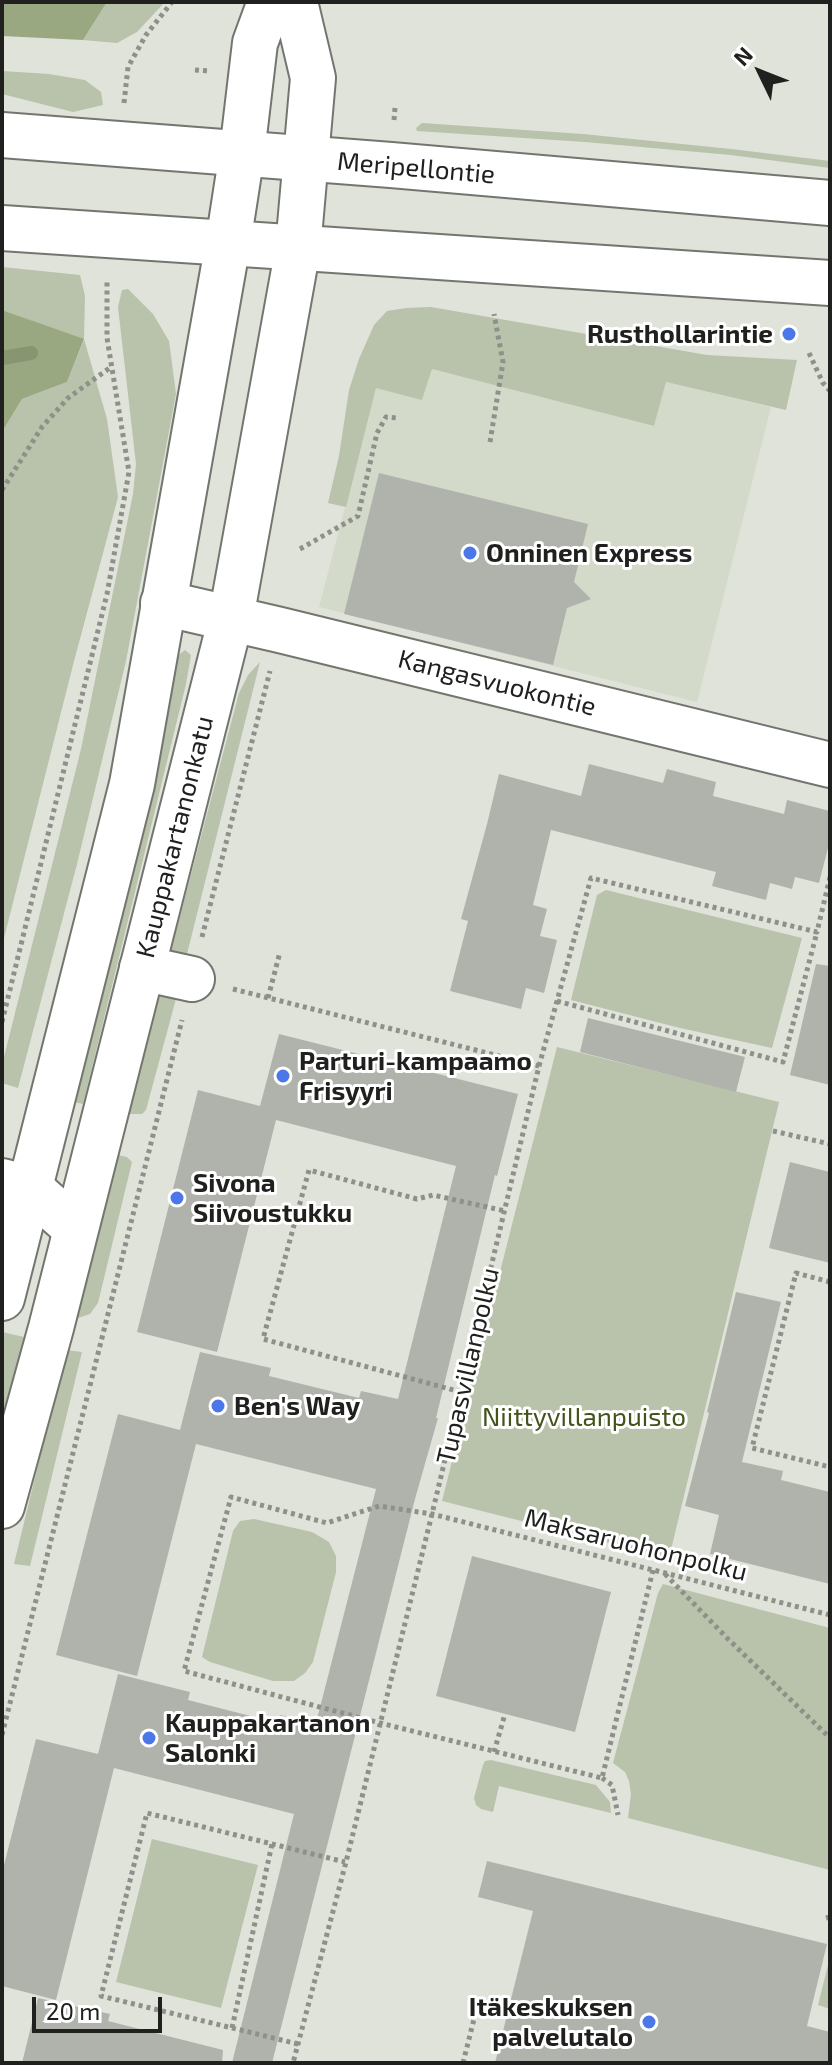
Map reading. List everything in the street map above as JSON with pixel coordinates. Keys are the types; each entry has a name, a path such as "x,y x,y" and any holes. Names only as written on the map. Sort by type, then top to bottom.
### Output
{"main road":[{"path":"2,1298 16,1184 132,784 228,243 255,43 270,2"},
{"path":"295,2 313,78 305,159"},
{"name":"Meripellontie","path":"2,135 830,203"},
{"name":"Kauppakartanonkatu","path":"2,1506 51,1328 231,618 298,248 305,159"},
{"path":"2,228 830,283"},
{"name":"Kangasvuokontie","path":"163,603 830,765"},
{"path":"142,968 192,979"},
{"path":"16,1184 75,1228"},
{"path":"8,1245 75,1228"}],"path":[{"path":"128,67 146,35 172,2"},
{"path":"2,1022 107,594 129,472 107,338 107,281"},
{"path":"490,442 503,362 494,314"},
{"path":"809,353 830,391"},
{"path":"2,490 42,427 68,398 111,367"},
{"path":"300,549 358,516 377,433 386,417 397,418"},
{"path":"2,1735 272,664"},
{"path":"557,1001 783,1062 830,877"},
{"name":"Tupasvillanpolku","path":"293,2063 432,1514 539,1066 591,878 817,932"},
{"path":"268,998 280,952"},
{"path":"192,979 539,1066"},
{"path":"773,1131 830,1143"},
{"path":"461,1392 263,1339 309,1170 417,1199 433,1195 505,1211"},
{"path":"830,1282 796,1273 752,1448 830,1467"},
{"name":"Maksaruohonpolku","path":"380,1723 184,1671 231,1497 327,1523 379,1506 432,1514 830,1615"},
{"path":"602,1778 653,1570"},
{"path":"665,1573 830,1738"},
{"path":"494,1752 505,1714"},
{"path":"380,1723 602,1778 612,1785 618,1815"},
{"path":"298,2044 101,1996 147,1813 346,1862"},
{"path":"232,2028 272,1844"},
{"path":"463,2063 478,2003"}],"shaded area":[{"path":"432,369 654,426 666,382 771,407 697,702 319,607 376,388 422,399"}],"green space":[{"path":"2,2 107,2 83,40 2,36"},
{"path":"107,2 165,2 137,32 117,43 83,40"},
{"path":"2,71 85,80 101,92 103,105 73,112 2,94"},
{"path":"422,123 583,134 731,149 830,161 830,168 731,155 417,131 416,128"},
{"path":"2,267 80,275 85,296 84,339 107,419 118,497 2,946 2,432 22,399 67,382 84,340 2,310"},
{"path":"128,289 153,314 169,341 176,394 126,661 18,1088 2,1083 2,1065 81,749 133,494 136,464 118,307 122,290"},
{"path":"431,307 707,355 797,360 786,410 666,382 654,426 432,369 422,400 376,388 346,507 328,503 349,390 374,325 387,311"},
{"path":"2,310 84,339 67,382 22,399 2,432"},
{"path":"185,650 191,655 186,684 83,1104 63,1100 176,657"},
{"path":"260,662 185,962 169,958 239,693 248,675"},
{"path":"606,890 802,938 772,1048 571,1000 597,895"},
{"path":"161,990 177,995 146,1110 142,1114 126,1114"},
{"name":"Niittyvillanpuisto","path":"557,1047 779,1102 669,1558 442,1501"},
{"path":"113,1154 127,1157 132,1162 98,1303 90,1314 75,1319"},
{"path":"2,1332 24,1337 2,1425"},
{"path":"66,1350 82,1352 30,1566 14,1564"},
{"path":"254,1519 312,1532 329,1542 336,1556 336,1572 313,1662 294,1681 273,1681 202,1657 233,1531 240,1521"},
{"path":"663,1584 830,1628 830,1870 628,1818 629,1781 625,1772 613,1763"},
{"path":"491,1760 596,1785 610,1802 611,1813 499,1786 493,1812 481,1809 474,1798 483,1765"},
{"path":"152,1839 258,1865 221,2008 116,1982"},
{"path":"830,1957 830,2009 818,2005"}],"building":[{"name":"Onninen Express","path":"379,473 588,524 574,582 591,599 567,608 553,665 344,614"},
{"path":"589,764 663,783 667,769 716,782 713,796 784,814 787,800 830,811 830,840 819,883 795,877 792,889 770,883 766,900 712,886 716,872 551,830 533,905 547,909 540,936 557,940 544,993 526,988 521,1009 450,991 468,921 461,919 499,774 581,796"},
{"path":"816,964 830,966 830,1085 790,1075"},
{"path":"588,1018 745,1057 736,1092 580,1052"},
{"path":"279,1034 518,1094 272,2063 232,2063 294,1814 114,1768 56,2000 2,1986 2,1873 36,1739 98,1754 118,1674 190,1692 188,1700 278,1723 280,1715 316,1723 376,1489 196,1444 137,1676 56,1655 118,1414 180,1430 200,1352 271,1368 269,1376 359,1398 361,1391 398,1399 456,1166 276,1120 217,1352 137,1332 198,1090 260,1106"},
{"path":"790,1162 830,1172 830,1263 769,1248"},
{"path":"736,1292 781,1302 742,1462 783,1471 781,1480 830,1492 830,1584 710,1554 719,1515 685,1506"},
{"path":"472,1556 611,1592 575,1732 436,1696"},
{"path":"487,1861 827,1944 807,2026 830,2032 830,2063 495,2063 533,1911 478,1897"},
{"path":"38,1998 110,2014 108,2021 223,2050 222,2063 22,2063"}],"waterway":[{"path":"2,358 31,353"}],"place":[{"name":"Rusthollarintie","path":"789,334"},
{"name":"Onninen Express","path":"470,553"},
{"name":"Parturi-kampaamo Frisyyri","path":"283,1076"},
{"name":"Sivona Siivoustukku","path":"177,1198"},
{"name":"Ben's Way","path":"218,1406"},
{"name":"Kauppakartanon Salonki","path":"149,1738"},
{"name":"Itäkeskuksen palvelutalo","path":"649,2022"}]}
